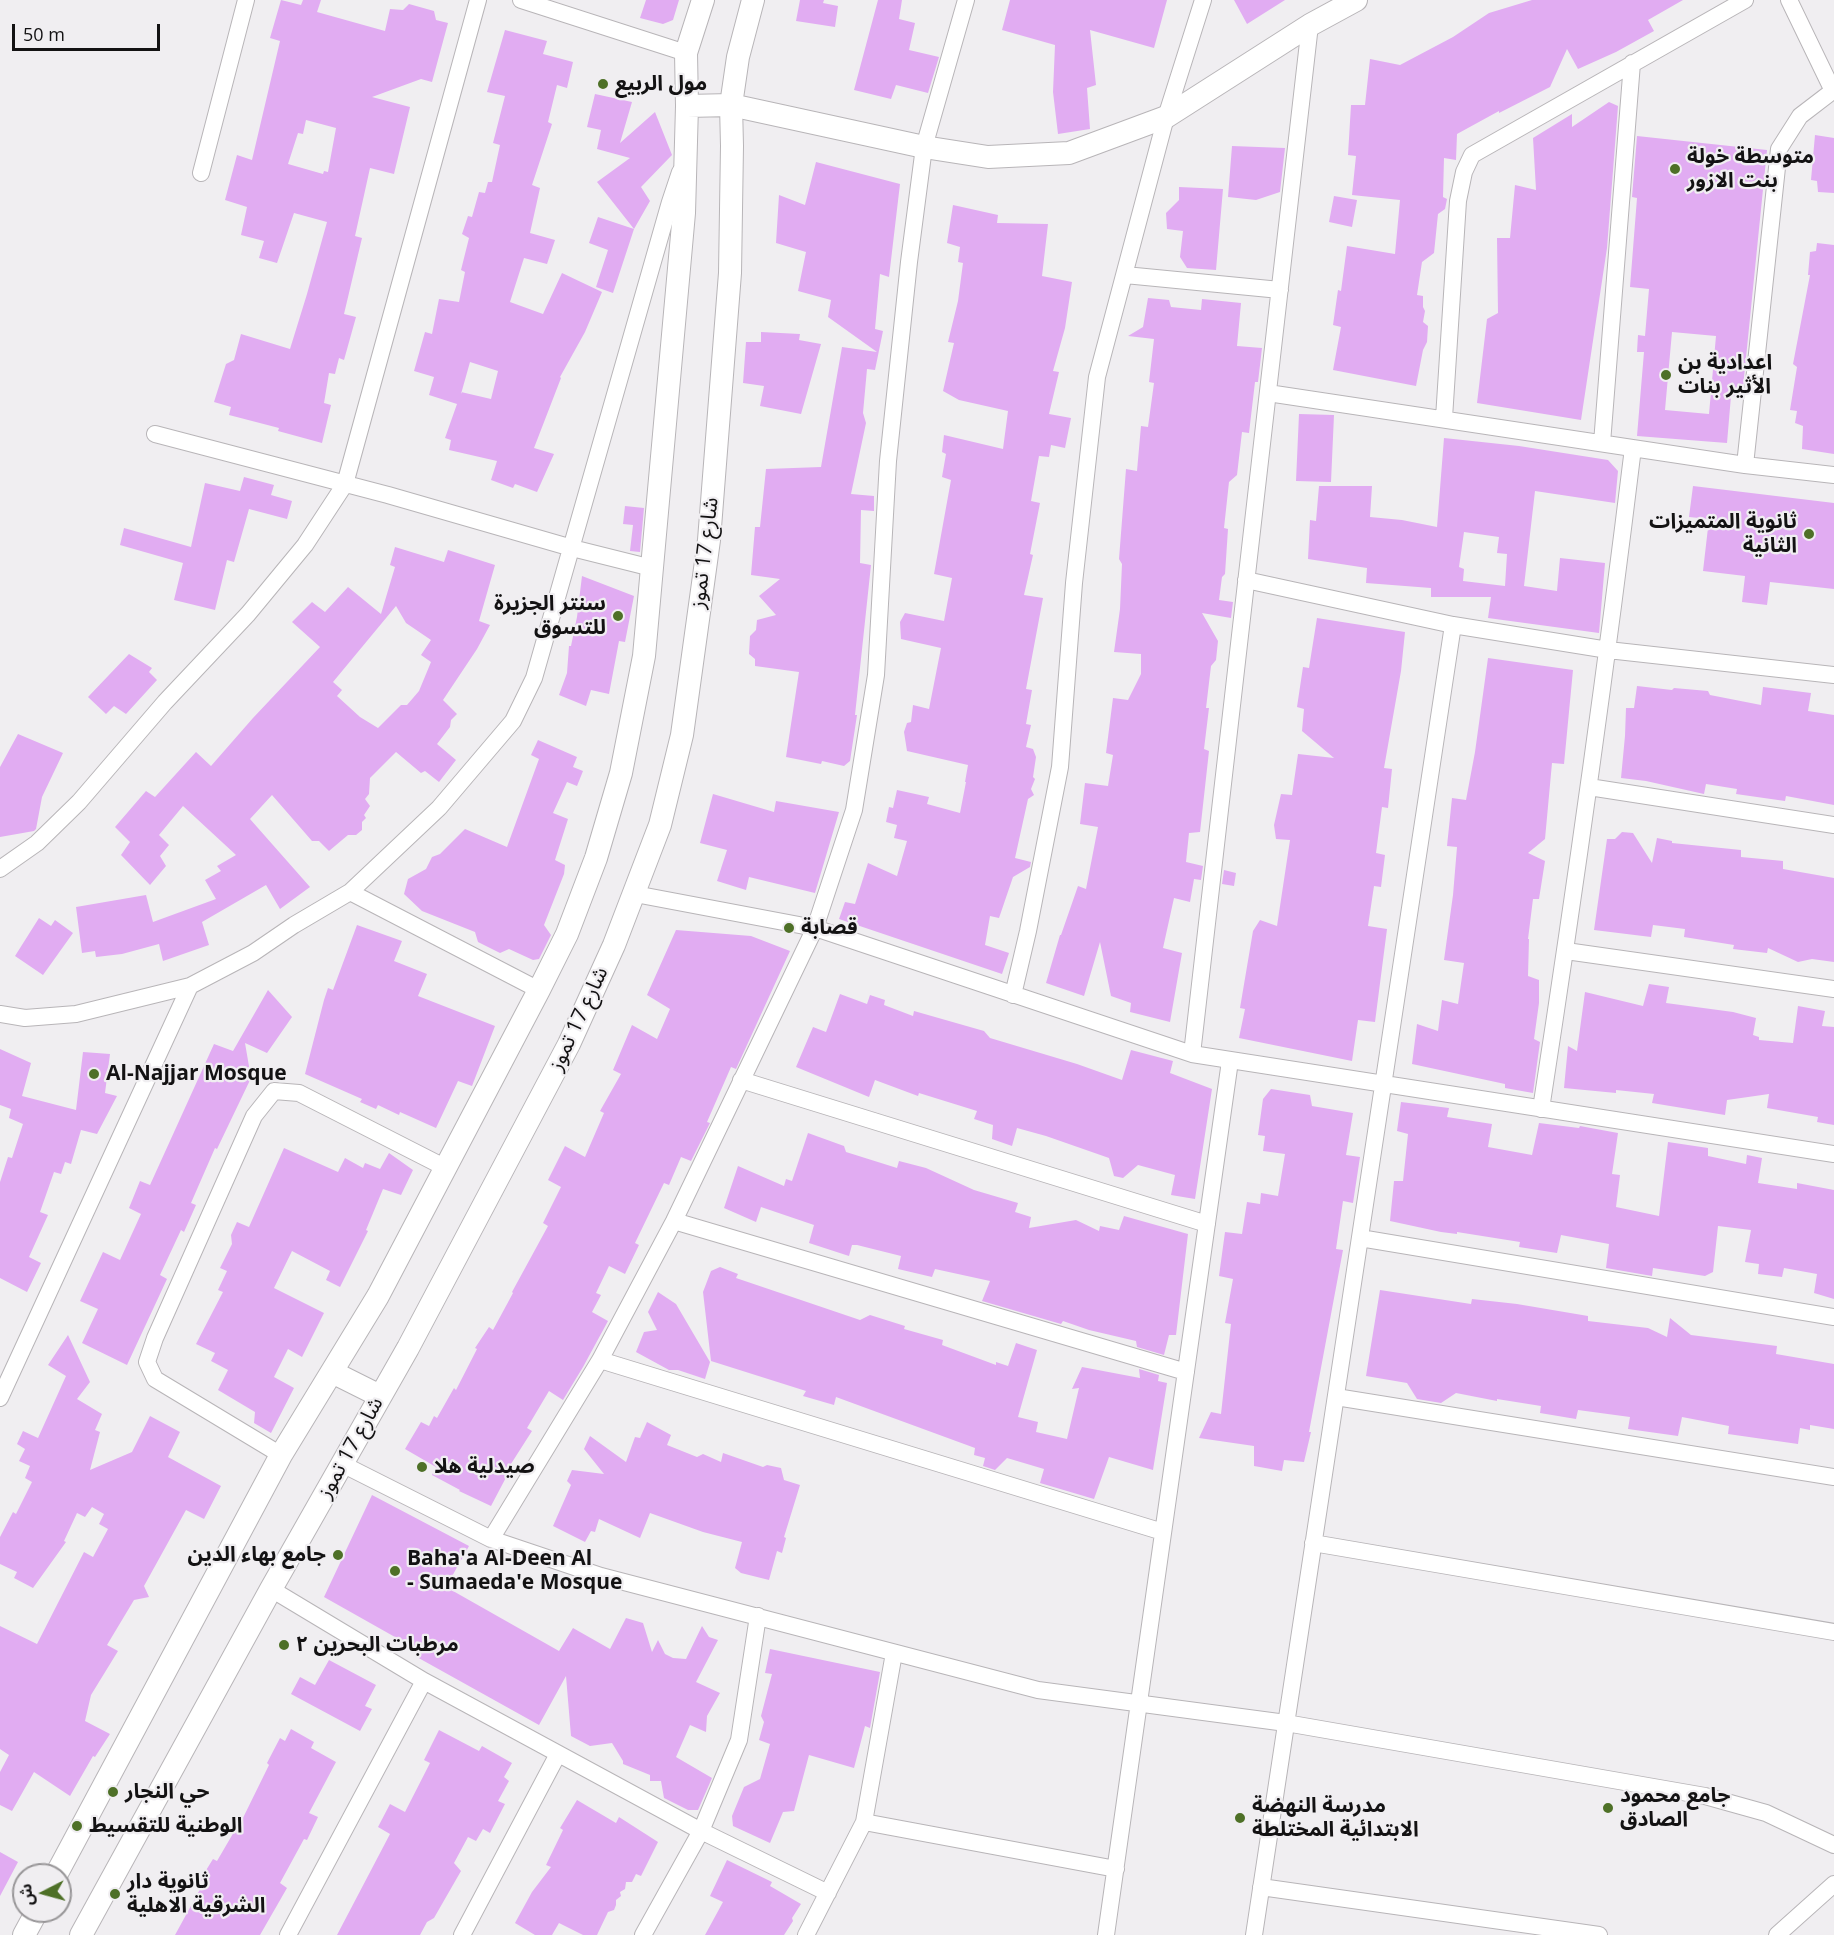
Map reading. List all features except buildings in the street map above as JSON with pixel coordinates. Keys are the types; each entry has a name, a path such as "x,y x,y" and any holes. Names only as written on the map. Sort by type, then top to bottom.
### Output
{"main road":[{"path":"62,1863 281,1455 378,1296 446,1168 567,933 596,858 621,773 644,656 684,213 687,154 686,53 703,0"},
{"name":"شارع 17 تموز","path":"81,1935 408,1348 569,1044 614,945 660,825 682,735 709,540 730,273 732,146 730,105 738,57 753,0"},
{"path":"687,106 730,105 924,147 988,157 1070,153 1166,117 1310,25 1356,0"},
{"path":"332,1372 380,1396"}],"street":[{"path":"201,173 246,0"},
{"path":"0,869 37,843 79,802 165,702 248,614 304,546 345,484 478,0"},
{"path":"521,0 686,53"},
{"path":"491,1539 600,1360 674,1221 815,928 854,810 876,675 888,461 909,262 924,147 966,0"},
{"path":"1013,995 1060,767 1074,583 1097,377 1166,117 1203,0"},
{"path":"1443,418 1458,201 1464,172 1472,154 1744,0"},
{"path":"1746,465 1779,149 1800,116 1834,90 1789,0"},
{"path":"1192,1054 1310,25"},
{"path":"1602,444 1632,63"},
{"path":"0,1014 25,1018 76,1014 190,986 253,952 350,892 439,808 513,721 534,678 670,202 687,154"},
{"path":"1125,274 1280,290"},
{"path":"1268,393 1746,465 1834,475"},
{"path":"155,434 652,568"},
{"path":"1541,1109 1566,951 1608,650 1632,448"},
{"path":"1246,580 1453,625 1608,650 1834,675"},
{"path":"1254,1935 1453,625"},
{"path":"1589,787 1834,825"},
{"path":"350,892 539,990"},
{"path":"635,894 815,928 1192,1054 1834,1154"},
{"path":"1566,951 1834,989"},
{"path":"0,1398 190,986"},
{"path":"1106,1935 1230,1060"},
{"path":"741,1080 1207,1224"},
{"path":"281,1455 155,1379 147,1362 155,1338 254,1116 274,1091 299,1093 446,1168"},
{"path":"674,1221 1186,1372"},
{"path":"1360,1238 1834,1317"},
{"path":"600,1360 1163,1532"},
{"path":"1336,1397 1834,1477"},
{"path":"342,1464 491,1539 601,1576 1038,1690 1286,1723 1705,1796 1766,1813 1834,1845"},
{"path":"1313,1543 1834,1632"},
{"path":"272,1589 424,1682 701,1831 828,1893"},
{"path":"643,1935 701,1831 739,1740 758,1616"},
{"path":"806,1935 864,1822 894,1653"},
{"path":"288,1935 424,1682"},
{"path":"462,1935 558,1754"},
{"path":"864,1822 1116,1869"},
{"path":"1777,1935 1834,1884"},
{"path":"1261,1887 1599,1935"}],"place":[{"name":"مول الربيع","path":"603,84"},
{"name":"متوسطة خولة بنت الازور","path":"1675,169"},
{"name":"اعدادية بن الأثير بنات","path":"1666,375"},
{"name":"ثانوية المتميزات الثانية","path":"1809,534"},
{"name":"سنتر الجزيرة للتسوق","path":"618,616"},
{"name":"قصابة","path":"789,928"},
{"name":"Al-Najjar Mosque","path":"94,1074"},
{"name":"صيدلية هلا","path":"422,1467"},
{"name":"جامع بهاء الدين","path":"338,1555"},
{"name":"Baha'a Al-Deen Al - Sumaeda'e Mosque","path":"395,1571"},
{"name":"مرطبات البحرين ٢","path":"284,1645"},
{"name":"حي النجار","path":"113,1792"},
{"name":"جامع محمود الصادق","path":"1608,1808"},
{"name":"مدرسة النهضة الابتدائية المختلطة","path":"1240,1818"},
{"name":"الوطنية للتقسيط","path":"77,1826"},
{"name":"ثانوية دار الشرقية الاهلية","path":"115,1894"}]}
